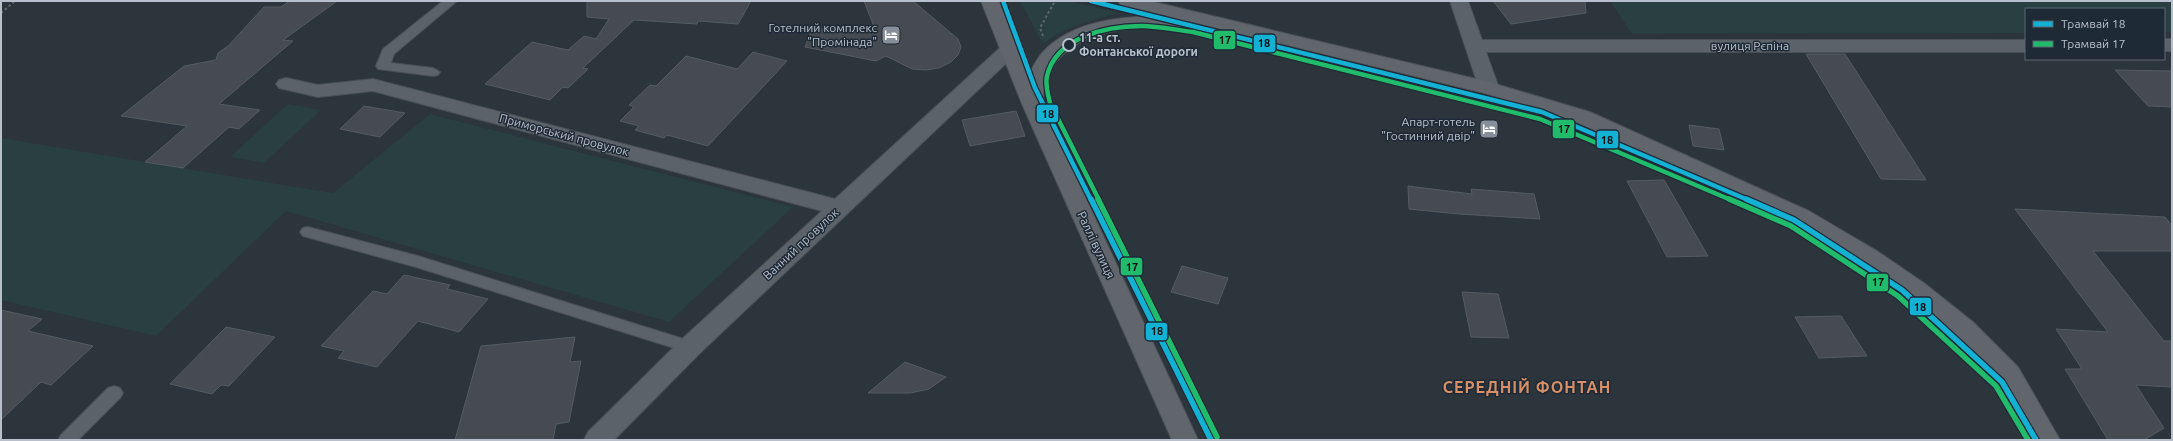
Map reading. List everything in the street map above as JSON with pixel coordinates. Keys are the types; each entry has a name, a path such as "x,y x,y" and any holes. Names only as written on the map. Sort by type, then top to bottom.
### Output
{"main road":[{"name":"Раллі вулиця","path":"990,1 1008,50 1185,440"},
{"path":"1127,1 1489,88 1583,117 1801,216 1868,257 1916,289 1965,329 2009,374 2047,440"},
{"path":"1032,104 1038,75 1044,64 1069,39 1110,25 1140,22 1222,23"}],"street":[{"path":"1459,1 1489,88"},
{"name":"вулиця Рєпіна","path":"1474,46 2025,46"},
{"name":"Ванний провулок","path":"597,440 690,346 1008,50"},
{"name":"Приморський провулок","path":"286,84 318,90 348,89 373,85 840,208"}],"lane":[{"path":"433,72 383,66 388,52 451,1"},
{"path":"308,232 418,262 690,346"},
{"path":"67,440 114,393"}],"path":[{"path":"1,13 15,1"},
{"path":"1043,37 1040,28 1056,1"}],"green space":[{"path":"1020,1 1069,1 1118,13 1070,28 1043,44"},
{"path":"1610,1 2172,1 2172,32 2165,32 2165,8 2025,8 2025,33 1632,34"},
{"path":"288,104 321,110 264,163 230,157"},
{"path":"430,114 793,207 669,322 286,211 156,336 1,300 1,138 333,193"}],"building":[{"path":"290,1 337,1 283,40 293,41 219,104 260,110 239,129 229,127 183,168 145,162 187,126 121,116 184,66 216,60 218,53 228,46 264,7 281,7"},
{"path":"587,1 751,1 738,24 698,21 697,24 634,20 583,68 588,69 568,88 563,87 550,100 485,84 532,42 568,50 584,36 596,39 609,19 587,17"},
{"path":"864,1 913,1 958,39 961,47 958,55 951,62 939,68 926,70 912,69 886,56 876,61 805,47 812,29 875,29"},
{"path":"1493,1 1585,1 1586,13 1511,24"},
{"path":"753,52 787,61 708,146 667,135 664,138 635,130 639,126 620,121 634,107 629,105 650,85 656,86 686,56 737,69"},
{"path":"1806,54 1845,54 1926,180 1881,179"},
{"path":"2115,70 2172,71 2172,107 2148,106"},
{"path":"364,106 405,113 380,137 340,129"},
{"path":"1016,111 1025,136 970,146 962,120"},
{"path":"1689,125 1719,129 1724,150 1693,146"},
{"path":"1664,180 1708,256 1667,257 1627,181"},
{"path":"1408,186 1472,194 1471,189 1534,194 1540,219 1409,209"},
{"path":"2015,209 2165,217 2172,226 2172,251 2093,251 2164,341 2172,341 2172,387 2136,385 2164,428 2144,440 2108,440 2065,369 2082,369 2056,329 2108,332"},
{"path":"1182,266 1228,278 1218,304 1171,292"},
{"path":"404,275 450,285 447,289 488,299 459,332 418,321 377,367 338,358 344,351 321,346 373,291 387,294"},
{"path":"1462,292 1498,294 1509,338 1471,337"},
{"path":"1,310 42,319 28,331 93,346 51,385 41,382 1,420"},
{"path":"1841,316 1867,356 1819,358 1795,317"},
{"path":"226,327 275,337 229,386 221,385 212,394 170,384"},
{"path":"575,337 570,362 581,361 569,422 556,424 553,440 455,440 481,346"},
{"path":"905,362 946,377 929,389 910,393 868,393"}],"tram line":[{"name":"18","path":"1003,1 1035,88 1211,440"},
{"name":"18","path":"1091,1 1542,112 1794,220 1902,290 2002,382 2036,440"},
{"name":"17","path":"1217,437 1050,103 1046,82 1051,63 1059,53 1069,45 1082,38 1109,29 1142,26 1193,32 1540,119 1791,226 1898,296 1996,386 2028,440"}],"place":[{"name":"Готелний комплекс \"Промінада\"","path":"891,35"},
{"name":"11-а ст. Фонтанської дороги","path":"1069,45"},
{"name":"Апарт-готель \"Гостинний двір\"","path":"1489,129"}],"district":[{"name":"СЕРЕДНІЙ ФОНТАН","path":"1527,387"}]}
